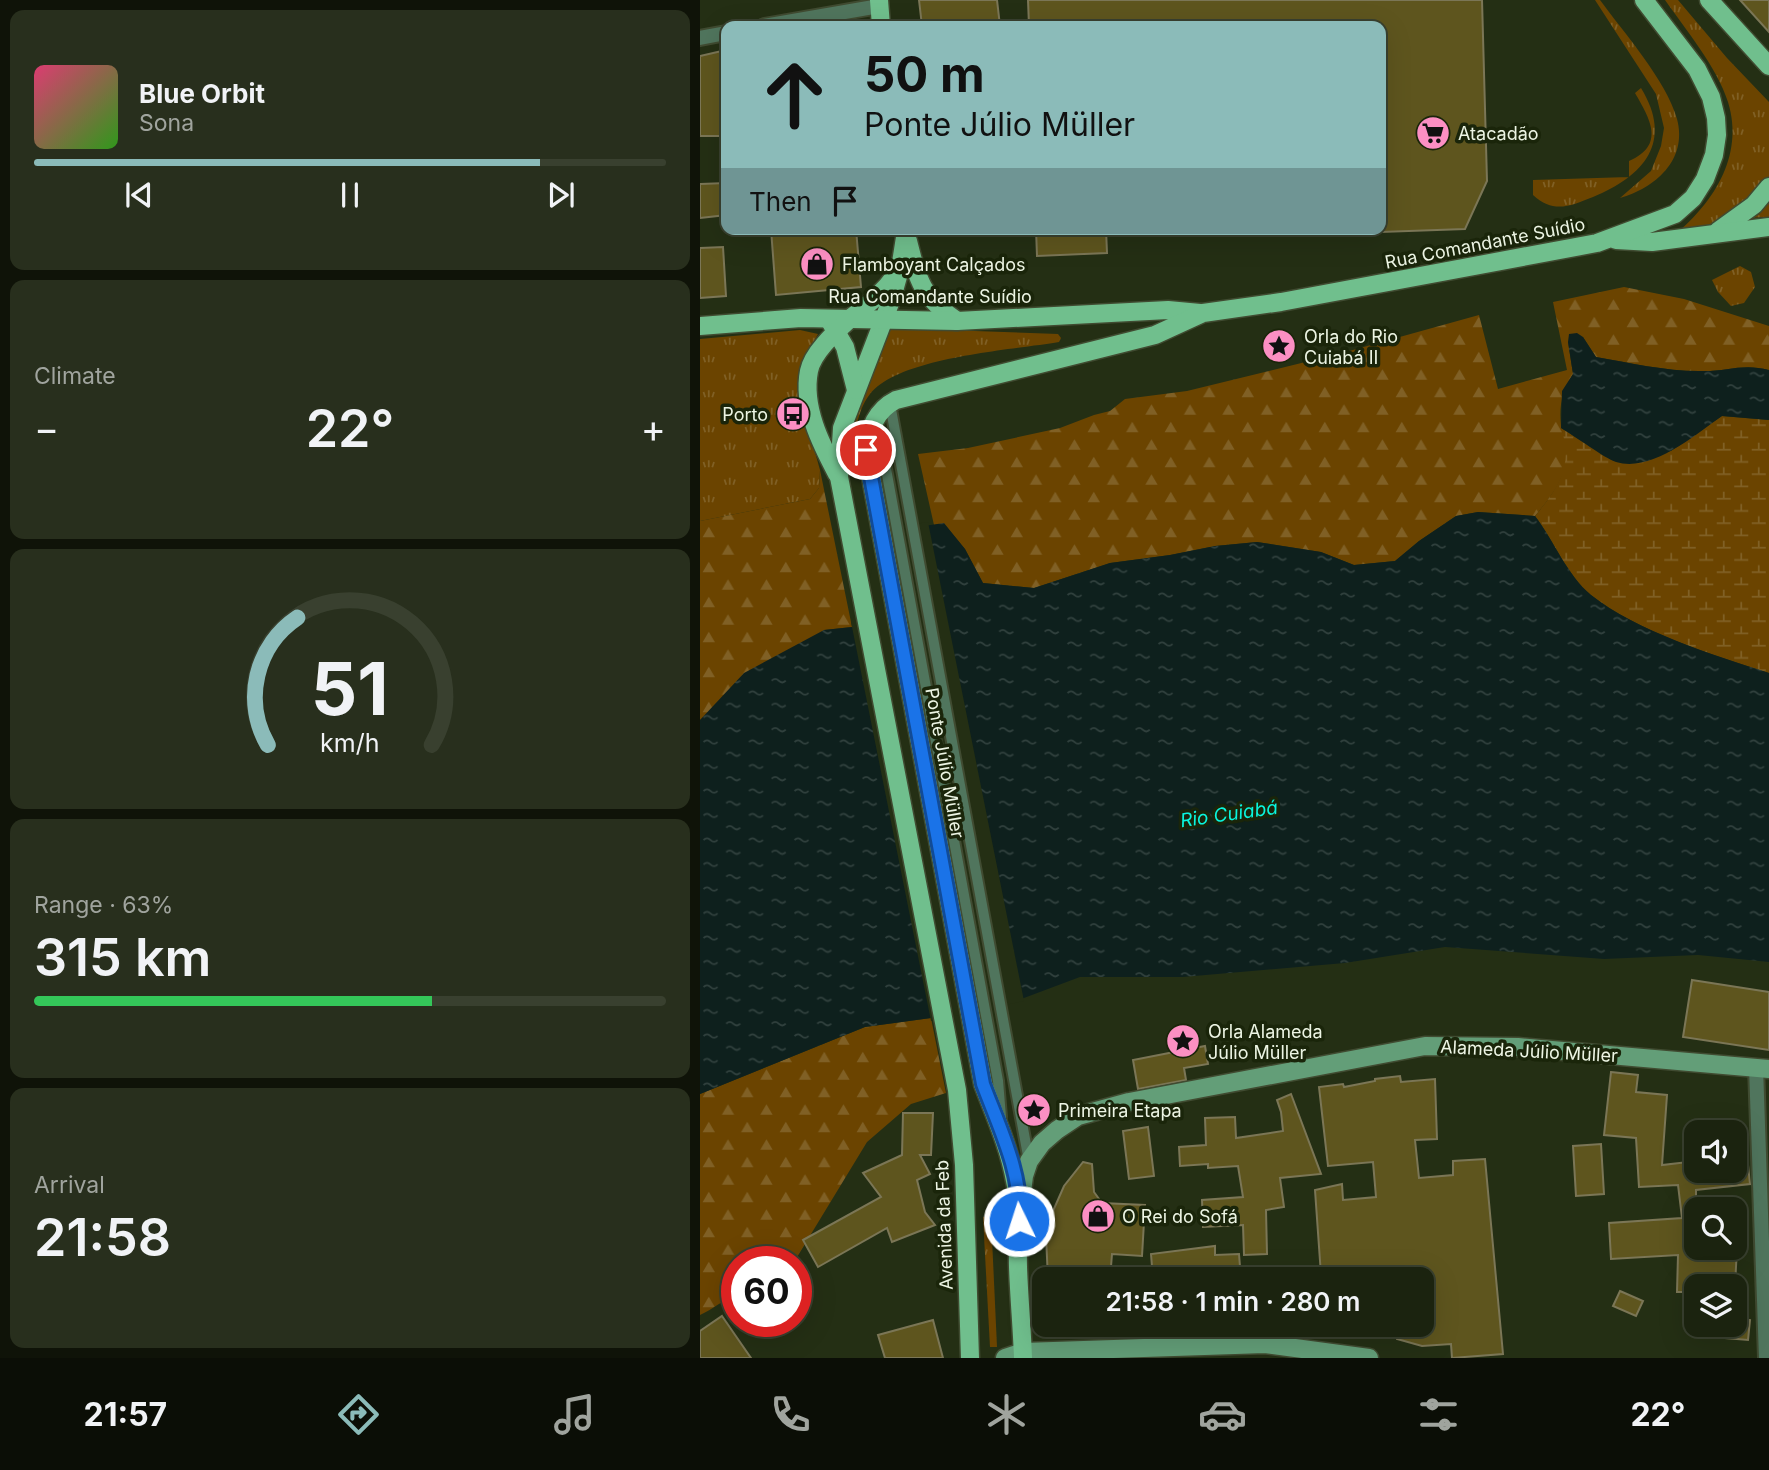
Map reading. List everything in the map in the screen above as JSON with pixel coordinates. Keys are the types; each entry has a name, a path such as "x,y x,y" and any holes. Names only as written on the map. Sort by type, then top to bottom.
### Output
{"main road":[{"path":"1609,239 1675,214 1693,198 1714,155 1717,135 1710,97 1697,69 1644,0"},
{"path":"1709,0 1769,66"},
{"path":"879,3 881,21"},
{"path":"1715,233 1741,216 1769,187"},
{"path":"1609,239 1652,242 1769,227"},
{"path":"839,477 842,428 884,318 900,269 905,235"},
{"path":"907,235 915,269 929,298 957,321"},
{"name":"Rua Comandante Suídio","path":"700,326 832,324 852,317 957,321 1168,310 1203,313 1281,302 1609,239"},
{"path":"852,317 879,296 900,269"},
{"name":"Rua Comandante Suídio","path":"874,449 872,425 882,410 890,404 924,392 1155,335 1203,313"},
{"path":"832,324 845,347 856,390"},
{"path":"832,324 809,372 809,389 811,414 817,432 839,477"},
{"name":"Ponte Júlio Müller","path":"874,449 991,1082 1016,1182 1020,1211"},
{"name":"Avenida da Feb","path":"839,477 957,1090 964,1166 970,1358"},
{"name":"Alameda Júlio Müller","path":"1020,1211 1024,1176 1029,1161 1042,1143 1078,1116 1129,1102 1425,1046 1518,1047 1762,1068"},
{"path":"1020,1211 1017,1232 1023,1355"},
{"path":"1005,1358 1265,1344 1369,1358"}],"street":[{"path":"789,21 879,3"},
{"path":"700,38 721,34"},
{"path":"890,404 1029,1161"},
{"path":"1762,1068 1766,1358"}],"green space":[{"path":"1595,0 1600,0 1654,73 1672,104 1679,134 1678,147 1666,170 1645,187 1620,198 1651,171 1661,146 1664,128 1656,94"},
{"path":"1665,0 1678,0 1769,102 1769,217 1745,218 1671,238 1700,211 1721,178 1732,142 1732,122 1728,102 1716,76"},
{"path":"1641,88 1651,107 1655,125 1654,141 1639,168 1629,177 1629,161 1648,147 1651,139 1652,131 1646,112 1635,93"},
{"path":"1629,177 1611,189 1569,205 1548,205 1533,195 1533,180"},
{"path":"1740,266 1751,272 1755,287 1744,303 1731,306 1718,292 1712,280"},
{"path":"1624,287 1684,299 1769,326 1769,370 1752,367 1704,371 1664,369 1596,357 1583,337 1568,342 1573,374 1562,398 1560,411 1568,457 1558,484 1535,516 1478,512 1456,516 1395,561 1354,565 1321,552 1257,542 1110,563 1034,588 983,583 965,549 944,524 934,525 918,454 968,448 1060,428 1110,411 1125,399 1187,391 1342,353 1479,315 1498,389 1567,370 1553,302"},
{"path":"888,328 1058,334 1061,338 1059,342 930,363 885,381 870,394 861,410 849,467 846,461 858,402"},
{"path":"800,330 818,334 802,363 799,376 804,413 820,470 819,488 810,499 700,521 700,339"},
{"path":"1722,416 1769,420 1769,673 1677,641 1610,608 1582,587 1535,516 1557,486 1565,465 1565,441 1561,428 1614,461 1671,451"},
{"path":"820,470 852,627 824,630 700,720 700,521 810,499 819,488"},
{"path":"931,1018 946,1093 911,1104 867,1142 804,1246 721,1246 721,1303 700,1315 700,1094 865,1027"},
{"path":"983,1217 991,1217 997,1347 990,1347"}],"water":[{"path":"1577,333 1583,337 1596,357 1691,371 1752,367 1769,370 1769,420 1722,416 1686,442 1658,457 1629,464 1611,460 1561,428 1562,391 1573,374 1569,334"},
{"name":"Rio Cuiabá","path":"1478,512 1535,516 1582,587 1609,608 1676,641 1769,673 1769,962 1698,955 1604,959 1445,947 1345,963 1183,977 1080,977 1024,998 931,1018 865,1027 700,1094 700,720 744,673 824,630 852,627 917,527 944,523 965,549 983,583 1034,588 1110,563 1257,542 1321,552 1354,565 1395,561 1456,516"}],"pier":[{"path":"928,522 1024,1001 931,1021 851,622 865,598 874,561 894,539 915,524"}],"building":[{"path":"919,0 997,0 999,21 921,21"},
{"name":"Atacadão","path":"1028,0 1482,0 1487,181 1465,229 1386,232 1386,21 1029,21"},
{"path":"1740,0 1769,0 1769,32"},
{"path":"721,51 721,136 700,136 700,56"},
{"path":"721,183 721,216 700,218 700,184"},
{"name":"Flamboyant Calçados","path":"771,235 857,235 861,287 776,295"},
{"path":"1036,235 1106,235 1107,253 1037,256"},
{"path":"723,247 726,296 700,298 700,248"},
{"path":"1692,980 1769,992 1769,1050 1683,1037"},
{"path":"1205,1046 1208,1064 1184,1068 1186,1080 1138,1089 1133,1060"},
{"path":"1611,1072 1638,1075 1636,1092 1667,1095 1662,1165 1684,1162 1684,1183 1747,1183 1747,1155 1750,1184 1696,1190 1696,1197 1684,1197 1684,1260 1736,1260 1736,1274 1684,1274 1684,1292 1677,1292 1678,1255 1611,1259 1609,1223 1682,1218 1678,1185 1639,1187 1636,1138 1604,1135"},
{"path":"1400,1076 1401,1082 1435,1079 1437,1139 1415,1140 1419,1178 1453,1175 1453,1161 1485,1159 1503,1354 1452,1358 1451,1344 1422,1346 1397,1339 1434,1337 1434,1267 1320,1267 1315,1190 1342,1184 1343,1200 1376,1197 1373,1162 1328,1166 1319,1087 1343,1084 1344,1087"},
{"path":"1291,1094 1321,1174 1280,1178 1284,1207 1266,1210 1267,1254 1244,1255 1243,1225 1203,1227 1202,1200 1243,1197 1238,1166 1180,1166 1179,1147 1206,1145 1205,1118 1235,1117 1236,1138 1283,1131 1277,1100"},
{"path":"903,1113 933,1113 931,1155 920,1155 930,1174 917,1180 925,1212 935,1225 892,1242 887,1228 818,1267 812,1256 812,1246 806,1246 803,1240 881,1197 863,1173 902,1155"},
{"path":"1148,1127 1154,1176 1129,1179 1123,1131"},
{"path":"1601,1144 1604,1194 1576,1196 1573,1146"},
{"name":"O Rei do Sofá","path":"1083,1162 1092,1164 1094,1192 1102,1203 1145,1205 1142,1256 1112,1254 1111,1267 1047,1267 1046,1236 1049,1220 1064,1186"},
{"path":"1215,1246 1215,1255 1239,1254 1240,1267 1152,1267 1151,1254"},
{"path":"1620,1291 1643,1301 1636,1316 1613,1306"},
{"path":"721,1317 721,1337 736,1337 751,1358 700,1358 700,1331"},
{"path":"933,1320 943,1358 885,1358 878,1335"},
{"path":"1747,1320 1750,1320 1748,1340 1713,1337 1747,1337"}],"place":[{"name":"Atacadão","path":"1433,133"},
{"name":"Flamboyant Calçados","path":"817,264"},
{"name":"Orla do Rio Cuiabá II","path":"1279,346"},
{"name":"Porto","path":"793,414"},
{"name":"Orla Alameda Júlio Müller","path":"1183,1041"},
{"name":"Primeira Etapa","path":"1034,1110"},
{"name":"O Rei do Sofá","path":"1098,1216"}],"route":[{"path":"866,450 983,1084 1016,1182 1019,1221"}]}
